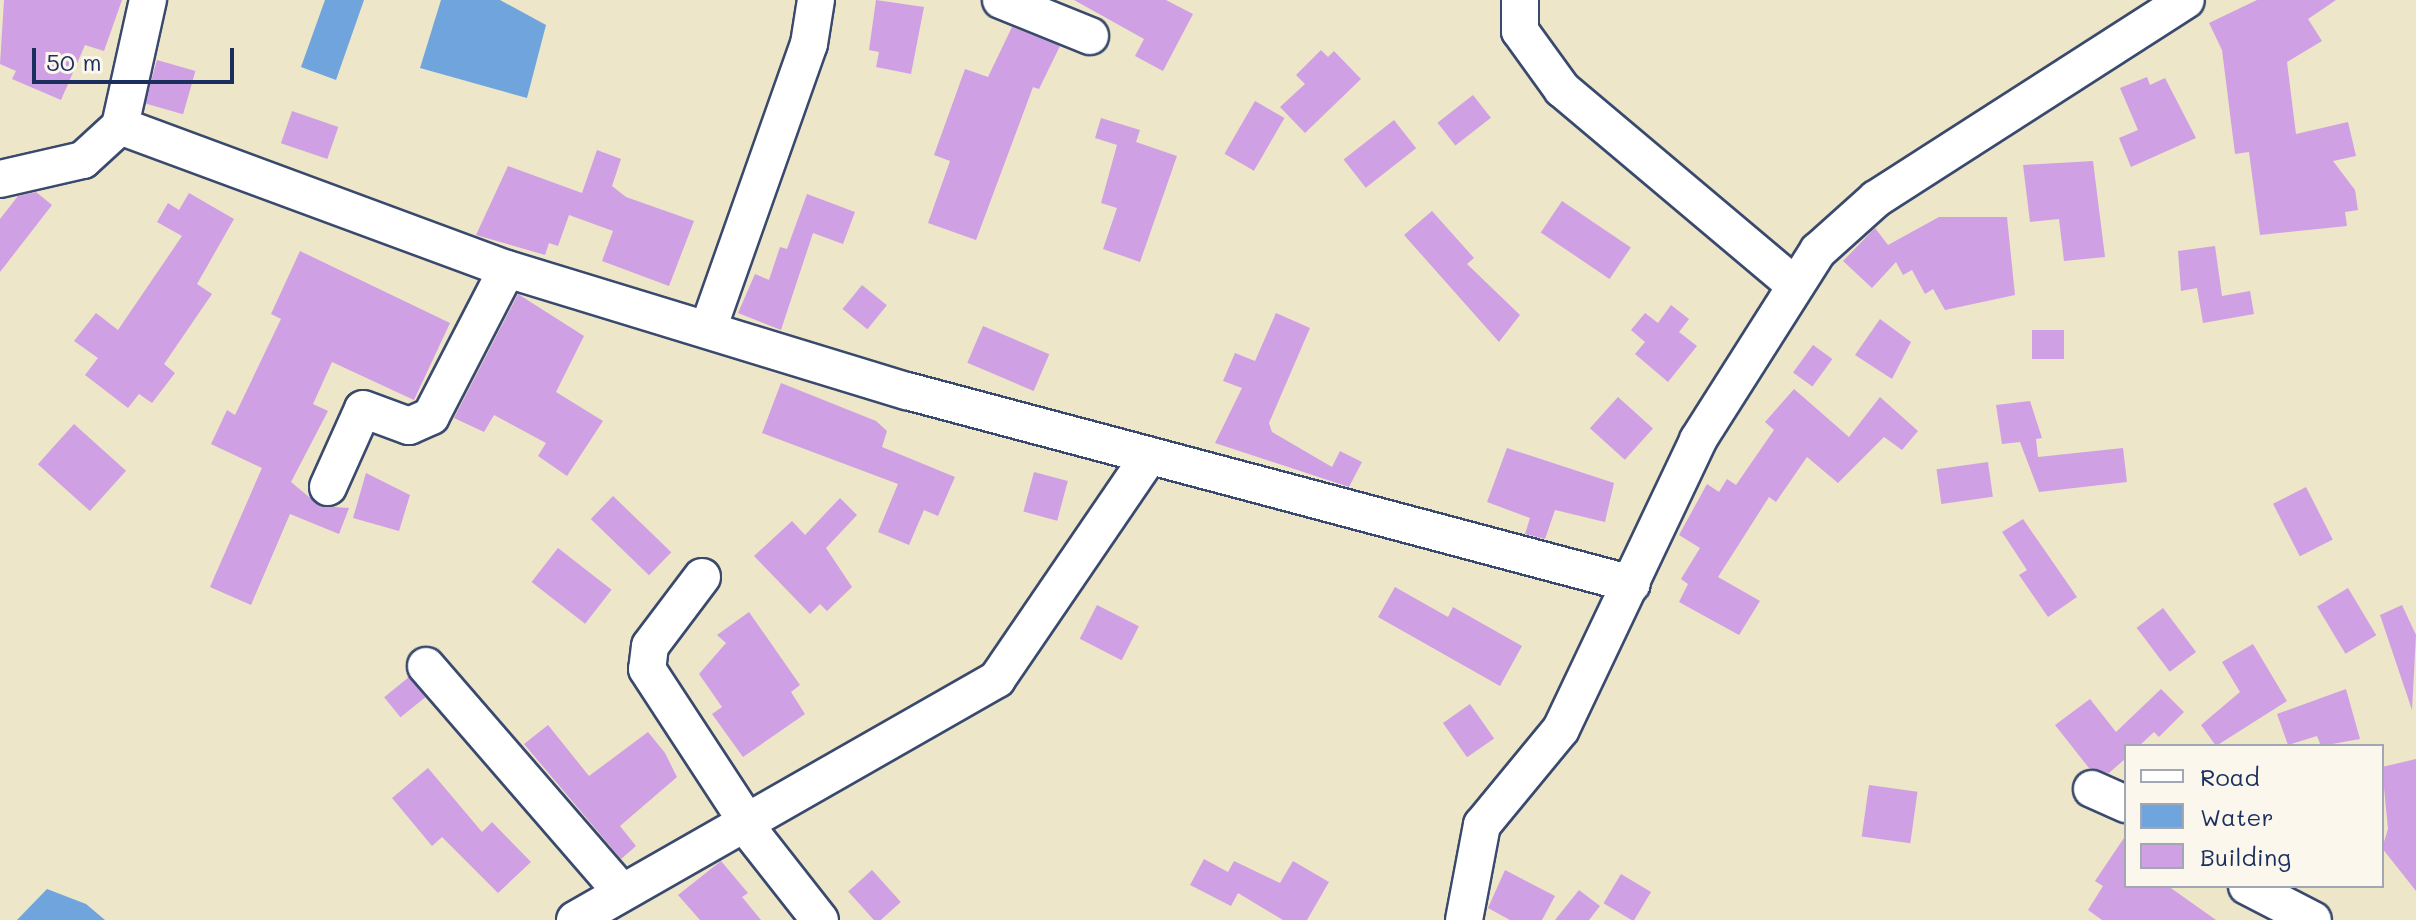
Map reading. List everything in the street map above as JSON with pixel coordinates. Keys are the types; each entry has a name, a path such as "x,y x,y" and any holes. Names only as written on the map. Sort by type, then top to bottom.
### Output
{"street":[{"path":"0,179 83,160 120,126 148,0"},
{"path":"708,329 809,44 816,0"},
{"path":"1520,0 1520,31 1562,89 1795,285"},
{"path":"1464,920 1482,825 1561,729 1698,440 1818,251 1876,199 2186,0"},
{"path":"1023,2 1090,36"},
{"path":"120,126 507,269 1149,456 1632,584"},
{"path":"328,487 363,409 409,426 431,416 507,269"},
{"path":"575,920 744,820 997,679 1149,456"},
{"path":"702,577 650,646 647,669 744,820 820,920"},
{"path":"426,666 622,892"},
{"path":"2092,789 2124,803"},
{"path":"2251,888 2306,918"}],"water":[{"path":"325,0 364,0 336,80 301,67"},
{"path":"441,0 500,0 546,25 527,98 420,68"},
{"path":"47,889 86,904 105,920 17,920"}],"building":[{"path":"4,0 122,0 104,51 85,45 61,100 12,79 16,71 0,64"},
{"path":"876,0 924,7 911,74 876,67 879,52 869,50"},
{"path":"1074,0 1166,0 1193,14 1163,71 1135,56 1144,39"},
{"path":"2257,0 2336,0 2308,19 2322,41 2287,62 2296,134 2348,122 2356,156 2333,161 2355,190 2358,210 2345,212 2347,226 2260,235 2249,152 2235,154 2222,50 2209,23"},
{"path":"1012,27 1060,46 1039,89 1033,87 976,240 928,223 950,161 934,155 965,69 988,77"},
{"path":"1321,50 1328,57 1334,51 1361,79 1305,133 1280,107 1305,84 1296,75"},
{"path":"157,60 195,71 183,114 145,103"},
{"path":"2147,77 2150,85 2165,78 2196,138 2131,167 2119,138 2138,130 2120,88"},
{"path":"1473,95 1491,118 1455,146 1438,123"},
{"path":"1255,101 1284,118 1254,171 1224,154"},
{"path":"292,111 338,127 327,159 281,143"},
{"path":"1101,118 1140,130 1136,142 1177,156 1140,262 1103,249 1117,208 1101,203 1117,145 1095,138"},
{"path":"1394,120 1416,148 1366,188 1344,159"},
{"path":"597,150 621,159 612,186 626,197 694,221 669,286 602,261 613,231 569,215 558,246 549,243 545,255 476,235 508,166 582,193"},
{"path":"2093,161 2105,257 2064,261 2059,219 2030,222 2023,165"},
{"path":"36,192 52,205 0,272 0,219 18,196"},
{"path":"189,193 234,219 197,284 212,294 164,364 175,373 152,403 139,394 128,408 85,375 98,358 74,341 96,313 118,330 182,236 157,222 168,203 179,210"},
{"path":"807,194 855,212 843,244 813,233 781,330 738,313 755,274 769,280 780,247 787,249"},
{"path":"1562,201 1631,247 1610,279 1541,233"},
{"path":"1432,211 1474,258 1467,264 1520,315 1499,342 1404,235"},
{"path":"1939,217 2007,217 2015,295 1945,310 1933,289 1925,294 1912,270 1903,275 1896,262 1872,288 1843,261 1875,228 1888,245"},
{"path":"2215,246 2222,296 2250,291 2254,314 2203,323 2197,288 2181,291 2178,251"},
{"path":"300,251 450,323 414,400 332,362 313,404 328,411 291,482 320,506 349,508 339,534 290,514 251,605 210,587 262,468 211,444 227,410 235,415 281,319 271,314"},
{"path":"862,285 887,305 867,329 842,309"},
{"path":"518,294 584,336 556,392 603,421 567,476 538,456 546,443 494,415 484,432 454,418"},
{"path":"1671,305 1689,319 1679,332 1697,346 1668,382 1635,354 1645,342 1631,330 1645,313 1658,323"},
{"path":"1276,313 1310,328 1269,423 1272,432 1332,467 1340,451 1362,462 1349,487 1215,443 1242,388 1223,381 1235,353 1255,361"},
{"path":"1880,319 1911,342 1892,379 1855,355"},
{"path":"983,326 1049,354 1034,391 967,363"},
{"path":"2032,330 2064,330 2064,359 2032,359"},
{"path":"1813,345 1832,359 1812,387 1793,373"},
{"path":"781,383 876,421 887,431 882,447 955,477 938,516 924,510 909,545 878,532 898,484 762,433"},
{"path":"1794,389 1849,437 1880,397 1918,431 1902,450 1884,437 1838,483 1807,457 1776,502 1769,497 1718,577 1760,601 1739,635 1679,602 1688,584 1681,579 1700,548 1679,535 1707,484 1719,492 1727,479 1736,485 1774,430 1765,422"},
{"path":"1618,397 1653,428 1625,460 1590,428"},
{"path":"2030,401 2042,438 2036,439 2038,457 2123,448 2127,482 2039,492 2020,442 2002,444 1996,405"},
{"path":"74,424 126,471 90,511 38,464"},
{"path":"1507,448 1614,483 1605,522 1555,510 1545,539 1525,534 1530,518 1487,502"},
{"path":"1988,462 1993,497 1941,504 1937,469"},
{"path":"1034,472 1068,481 1057,521 1023,512"},
{"path":"366,473 410,495 399,531 353,518"},
{"path":"2306,487 2333,540 2300,556 2273,504"},
{"path":"613,496 671,552 649,575 591,519"},
{"path":"840,498 857,515 826,548 852,587 827,611 820,604 810,614 754,556 792,521 805,535"},
{"path":"2023,519 2077,597 2048,617 2019,575 2027,570 2002,532"},
{"path":"558,548 612,590 585,624 532,582"},
{"path":"1395,587 1448,617 1453,607 1522,646 1500,686 1378,617"},
{"path":"2348,588 2376,635 2345,654 2317,607"},
{"path":"1097,605 1139,626 1122,660 1080,639"},
{"path":"2402,605 2416,635 2412,710 2380,615"},
{"path":"2163,608 2196,652 2170,672 2137,628"},
{"path":"749,612 800,685 791,692 805,714 743,757 712,714 722,707 699,674 726,643 717,635"},
{"path":"2253,644 2287,701 2215,744 2201,725 2240,692 2222,662"},
{"path":"409,677 425,697 400,717 384,697"},
{"path":"2161,689 2184,712 2159,737 2154,732 2141,744 2124,744 2124,760 2109,773 2089,768 2055,725 2090,699 2116,732"},
{"path":"2346,689 2360,739 2320,744 2317,736 2288,744 2277,714"},
{"path":"1470,704 1494,738 1467,757 1443,723"},
{"path":"548,725 589,776 648,732 665,753 677,777 620,826 636,846 621,859 524,744"},
{"path":"2416,759 2416,891 2384,851 2388,829 2384,767"},
{"path":"428,768 482,832 492,822 531,862 498,893 442,837 432,846 392,798"},
{"path":"1869,785 1918,792 1910,843 1862,836"},
{"path":"2124,838 2124,888 2171,888 2216,920 2102,920 2088,910 2103,886 2095,881"},
{"path":"1204,859 1228,872 1234,861 1280,883 1293,861 1329,882 1307,920 1283,920 1238,893 1231,906 1190,885"},
{"path":"721,861 748,893 742,897 761,920 700,920 678,895"},
{"path":"872,870 901,902 881,920 874,920 848,891"},
{"path":"1505,870 1555,896 1542,920 1510,920 1488,908"},
{"path":"1621,874 1651,892 1634,920 1603,903"},
{"path":"1579,890 1600,906 1589,920 1555,920"}]}
